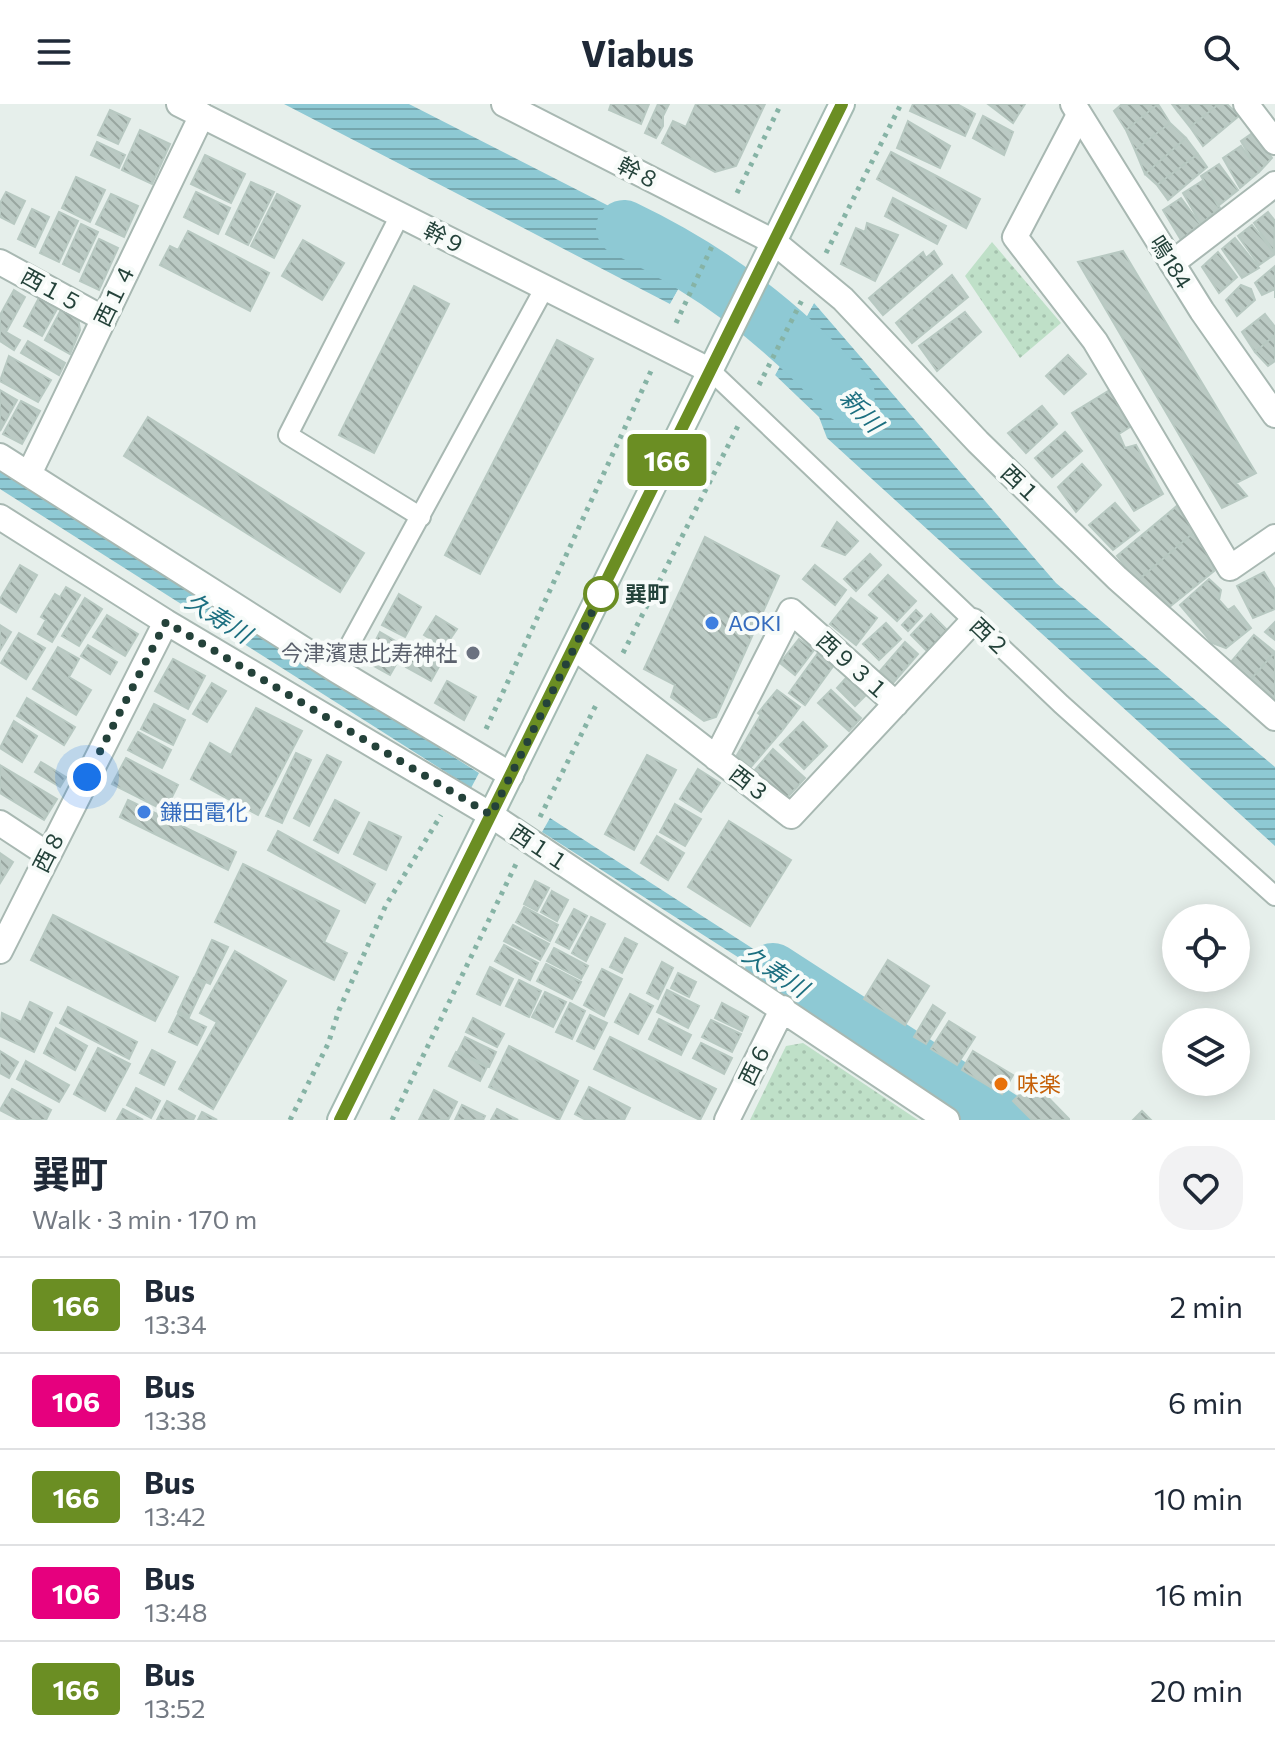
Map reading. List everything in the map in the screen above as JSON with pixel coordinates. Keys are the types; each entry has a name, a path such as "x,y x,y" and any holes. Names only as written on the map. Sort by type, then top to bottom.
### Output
{"street":[{"name":"幹９","path":"179,104 711,371"},
{"path":"340,1120 842,104"},
{"path":"1246,104 1275,142"},
{"name":"幹８","path":"518,107 774,242"},
{"path":"1076,110 1015,237 1095,341 1230,568 1275,537"},
{"name":"鳴184","path":"1076,110 1172,263 1275,415"},
{"name":"西１４","path":"29,474 202,115"},
{"path":"1172,263 1275,184"},
{"name":"西１","path":"774,242 811,283 843,299 978,442 1117,578 1275,718"},
{"name":"西１５","path":"0,262 104,319"},
{"path":"0,456 336,670 511,775"},
{"name":"西１１","path":"0,517 166,622 491,815 947,1120"},
{"name":"西９３１","path":"716,758 791,611 896,704"},
{"name":"西３","path":"574,647 791,816 973,621"},
{"name":"西８","path":"0,951 166,622"},
{"path":"0,823 47,854"},
{"name":"西６","path":"727,1120 783,1008"}],"lane":[{"path":"400,215 288,435 421,517"},
{"path":"336,670 544,289"},
{"name":"西２","path":"711,371 1061,704 1275,896"}],"path":[{"path":"476,752 661,347 677,321 781,104"},
{"path":"392,1120 528,839 901,104"},
{"path":"290,1120 328,1044 339,1010 386,905 454,793"}],"green space":[{"path":"992,242 1061,323 1020,358 965,276"},
{"path":"803,1043 918,1120 750,1120 786,1046"}],"water":[{"path":"284,104 409,104 699,252 670,304"},
{"path":"814,303 1056,583 1275,767 1275,846 827,438 819,417 775,375"},
{"path":"0,470 479,773 471,788 0,489"},
{"path":"550,818 842,1006 835,1019 542,832"}],"pier":[{"path":"701,249 702,254 674,306 668,308"},
{"path":"816,299 775,375 771,373 810,301"}],"building":[{"path":"611,104 649,104 641,124 609,110"},
{"path":"658,104 669,104 656,138 645,133"},
{"path":"696,104 765,104 736,166 715,172 662,143 673,121 686,127"},
{"path":"913,104 957,104 975,114 965,136 910,111"},
{"path":"988,104 1025,104 1013,123"},
{"path":"1122,104 1158,104 1126,130 1114,111"},
{"path":"1158,104 1170,123 1135,150 1126,130"},
{"path":"1172,104 1189,104 1178,112"},
{"path":"1189,104 1219,104 1190,127 1178,112"},
{"path":"1219,104 1227,104 1239,116 1203,146 1190,127"},
{"path":"110,110 130,119 118,144 98,135"},
{"path":"983,116 1013,132 1004,155 973,138"},
{"path":"908,121 950,146 940,168 897,148"},
{"path":"1170,123 1186,138 1145,174 1135,150"},
{"path":"140,130 170,144 152,184 122,170"},
{"path":"1254,132 1272,158 1259,172 1241,141"},
{"path":"1186,138 1198,154 1157,185 1145,174"},
{"path":"97,142 125,155 119,168 91,155"},
{"path":"1241,146 1259,172 1240,188 1223,158"},
{"path":"891,152 980,199 966,228 877,179"},
{"path":"1198,154 1207,167 1168,200 1157,185"},
{"path":"205,155 245,174 231,203 191,184"},
{"path":"1219,164 1238,190 1218,206 1201,176"},
{"path":"76,177 105,190 90,222 62,208"},
{"path":"1202,181 1220,208 1201,224 1183,193"},
{"path":"251,182 274,192 248,245 226,234"},
{"path":"6,192 25,201 14,224 0,217 0,203"},
{"path":"196,192 230,208 218,234 184,217"},
{"path":"111,194 138,206 124,237 96,224"},
{"path":"277,194 300,206 274,258 251,246"},
{"path":"893,198 946,226 937,244 885,216"},
{"path":"1181,198 1200,224 1181,240 1163,210"},
{"path":"32,209 49,217 35,247 18,239"},
{"path":"59,212 78,221 59,262 40,253"},
{"path":"1268,212 1275,221 1274,252 1254,223"},
{"path":"867,223 898,235 875,281 841,264 856,228 865,232"},
{"path":"81,224 98,232 79,272 63,264"},
{"path":"1252,225 1275,254 1259,265 1238,236"},
{"path":"188,231 269,273 250,311 160,265 170,246 178,250"},
{"path":"1235,238 1259,268 1242,278 1222,249"},
{"path":"99,239 118,248 99,290 80,281"},
{"path":"303,240 344,263 322,300 282,276"},
{"path":"934,251 942,264 883,315 869,298 923,252 926,258"},
{"path":"1123,251 1256,473 1236,483 1247,496 1222,508 1078,262"},
{"path":"1218,252 1237,277 1219,293 1202,267"},
{"path":"1275,266 1275,289 1262,295 1255,283"},
{"path":"952,275 968,297 912,343 896,323"},
{"path":"1241,285 1251,289 1255,300 1237,316 1226,300"},
{"path":"414,286 449,304 374,453 339,435"},
{"path":"14,290 25,297 6,332 20,340 14,350 0,341 0,315"},
{"path":"40,296 58,307 42,336 24,326"},
{"path":"63,306 78,317 80,330 70,354 45,340"},
{"path":"965,312 981,332 937,371 919,346"},
{"path":"1265,314 1275,327 1275,335 1255,352 1242,332"},
{"path":"1275,335 1275,361 1268,366 1255,352"},
{"path":"557,340 593,359 480,574 445,555"},
{"path":"28,341 65,363 59,375 21,353"},
{"path":"1068,355 1086,374 1064,394 1046,376"},
{"path":"9,356 51,380 38,402 0,381"},
{"path":"0,390 17,400 0,431"},
{"path":"1110,390 1130,427 1119,434 1125,448 1136,445 1163,494 1134,511 1072,413"},
{"path":"21,401 40,411 22,444 3,434"},
{"path":"1042,406 1057,424 1026,453 1008,433"},
{"path":"148,417 364,553 340,592 124,456"},
{"path":"1065,432 1082,451 1052,477 1035,458"},
{"path":"1082,464 1101,485 1076,512 1058,487"},
{"path":"1115,503 1139,530 1113,550 1089,525"},
{"path":"1178,505 1199,528 1137,581 1117,556"},
{"path":"837,522 858,541 845,555 822,546"},
{"path":"1192,534 1210,551 1214,571 1167,609 1137,581"},
{"name":"AOKI","path":"705,537 779,576 716,717 704,721 671,697 675,685 644,669"},
{"path":"870,554 881,565 856,591 844,579"},
{"path":"20,565 37,575 16,612 0,599"},
{"path":"815,565 846,590 835,605 803,579"},
{"path":"1264,572 1275,590 1275,609 1253,618 1237,586"},
{"path":"888,575 916,601 897,621 869,595"},
{"path":"1209,579 1221,590 1219,600 1228,610 1234,606 1251,628 1226,648 1212,643 1180,605"},
{"path":"66,587 80,595 52,642 38,634 46,620 41,617 55,594 60,597"},
{"path":"399,594 421,607 405,637 382,625"},
{"path":"85,598 102,609 79,646 62,636"},
{"path":"851,598 877,618 856,645 830,624"},
{"path":"916,610 922,616 908,631 902,625"},
{"path":"931,614 948,631 927,651 911,635"},
{"path":"107,615 138,634 125,656 93,637"},
{"path":"436,616 457,629 444,648 424,635"},
{"path":"1275,622 1275,640 1265,632"},
{"path":"886,623 901,639 879,660 863,644"},
{"path":"0,625 11,632 0,650"},
{"path":"380,632 406,647 390,675 365,661"},
{"path":"19,633 45,648 26,679 1,663"},
{"path":"1254,635 1275,652 1251,679 1230,663"},
{"path":"799,639 814,650 795,675 780,663"},
{"path":"420,642 445,656 431,681 406,667"},
{"path":"905,642 918,654 893,683 880,671"},
{"path":"88,645 117,662 110,674 81,656"},
{"path":"58,647 79,659 69,677 91,690 76,715 33,689"},
{"path":"1275,652 1275,700 1251,679"},
{"path":"818,653 834,665 805,705 789,693"},
{"path":"173,659 205,676 188,709 155,691"},
{"path":"847,677 866,695 855,706 837,688"},
{"path":"447,681 476,697 464,720 435,703"},
{"path":"212,683 226,691 207,722 193,714"},
{"path":"777,690 800,707 781,732 758,713"},
{"path":"831,690 861,718 849,731 818,703"},
{"path":"27,698 75,727 64,745 17,716"},
{"path":"154,704 185,720 173,745 141,729"},
{"path":"256,708 302,731 258,815 191,779 210,743 231,755"},
{"path":"760,716 780,733 750,768 737,755"},
{"path":"14,721 37,736 22,762 0,748"},
{"path":"803,722 827,746 804,769 780,745"},
{"path":"138,732 171,750 162,768 128,750"},
{"path":"773,749 805,778 785,800 754,771"},
{"path":"296,753 311,760 282,823 266,816"},
{"path":"327,755 341,762 309,826 294,818"},
{"path":"647,755 676,770 634,850 605,834"},
{"path":"126,758 178,785 165,811 112,784"},
{"path":"41,762 66,777 60,787 35,772"},
{"path":"0,765 57,799 44,820 0,793"},
{"path":"698,769 720,783 701,812 680,799"},
{"path":"128,800 236,852 228,870 120,817"},
{"path":"335,800 359,813 338,853 314,840"},
{"path":"675,804 701,819 685,846 660,832"},
{"path":"729,821 791,860 750,926 688,887"},
{"path":"369,822 401,837 386,870 354,854"},
{"path":"278,831 375,884 365,903 268,850"},
{"path":"657,836 684,853 668,880 641,863"},
{"path":"0,853 13,862 0,883"},
{"path":"243,864 339,911 324,942 347,953 334,980 215,922"},
{"path":"535,881 549,888 537,911 524,904"},
{"path":"552,891 568,900 557,921 541,912"},
{"path":"524,907 558,925 550,941 516,922"},
{"path":"574,909 587,916 569,949 556,942"},
{"path":"53,915 178,977 155,1021 31,960"},
{"path":"591,917 605,924 586,961 572,953"},
{"path":"513,925 549,944 540,960 504,941"},
{"path":"625,938 637,944 622,973 610,967"},
{"path":"212,940 228,947 210,984 195,977"},
{"path":"504,945 538,963 530,980 495,961"},
{"path":"554,948 588,966 581,979 547,961"},
{"path":"235,951 286,981 213,1109 179,1089 217,1022 200,1013"},
{"path":"888,960 929,986 905,1025 864,999"},
{"path":"662,962 673,968 658,999 647,993"},
{"path":"546,964 581,982 572,999 537,981"},
{"path":"490,967 513,979 500,1005 477,994"},
{"path":"602,969 622,979 604,1016 584,1005"},
{"path":"678,973 696,982 689,997 671,988"},
{"path":"194,978 205,983 189,1017 178,1012"},
{"path":"519,980 541,991 529,1017 506,1006"},
{"path":"667,990 699,1006 688,1028 657,1012"},
{"path":"545,992 566,1002 553,1027 532,1017"},
{"path":"630,994 653,1006 638,1034 615,1022"},
{"path":"30,1002 52,1013 34,1052 0,1036 2,1013 21,1022"},
{"path":"570,1003 585,1011 572,1039 556,1032"},
{"path":"722,1003 748,1017 742,1031 715,1018"},
{"path":"933,1005 945,1013 926,1044 914,1037"},
{"path":"68,1007 137,1042 129,1059 60,1023"},
{"path":"178,1014 206,1027 197,1045 169,1032"},
{"path":"590,1015 607,1023 594,1049 577,1041"},
{"path":"473,1018 504,1034 497,1047 466,1032"},
{"path":"659,1019 691,1035 681,1055 649,1039"},
{"path":"711,1020 741,1034 732,1052 702,1037"},
{"path":"949,1021 975,1037 957,1065 931,1049"},
{"path":"56,1028 87,1046 75,1070 44,1053"},
{"path":"465,1037 496,1052 489,1067 458,1051"},
{"path":"610,1037 716,1089 700,1120 594,1069"},
{"path":"701,1043 732,1058 724,1074 693,1058"},
{"path":"509,1046 578,1081 559,1120 489,1087"},
{"path":"98,1048 130,1064 105,1111 74,1094"},
{"path":"152,1050 175,1062 164,1085 140,1073"},
{"path":"0,1051 18,1062 9,1078 0,1073"},
{"path":"973,1051 1013,1075 1002,1094 962,1070"},
{"path":"456,1052 487,1067 480,1081 449,1066"},
{"path":"26,1061 69,1085 59,1102 17,1079"},
{"path":"1033,1082 1069,1120 1032,1120 1013,1101"},
{"path":"589,1087 630,1108 624,1120 586,1120 575,1114"},
{"path":"136,1088 160,1101 151,1118 127,1105"},
{"path":"12,1089 51,1110 46,1120 19,1120 0,1110"},
{"path":"434,1090 457,1102 448,1120 419,1120"},
{"path":"167,1101 195,1116 193,1120 157,1120"},
{"path":"462,1105 485,1116 483,1120 455,1120"},
{"path":"123,1109 143,1120 117,1120"},
{"path":"497,1109 518,1120 491,1120"},
{"path":"1142,1111 1151,1120 1133,1120"},
{"path":"202,1112 217,1120 198,1120"}],"waterway":[{"name":"新川","path":"624,228 687,262 744,300 797,344 847,395"},
{"name":"久寿川","path":"773,971 1003,1120"}],"bus line":[{"name":"166","path":"340,1120 842,104"}],"place":[{"name":"巽町","path":"601,594"},
{"name":"AOKI","path":"712,623"},
{"name":"今津濱恵比寿神社","path":"473,653"},
{"name":"鎌田電化","path":"144,812"},
{"name":"味楽","path":"1001,1084"}],"route":[{"path":"87,777 166,622 491,815 601,594"}]}
